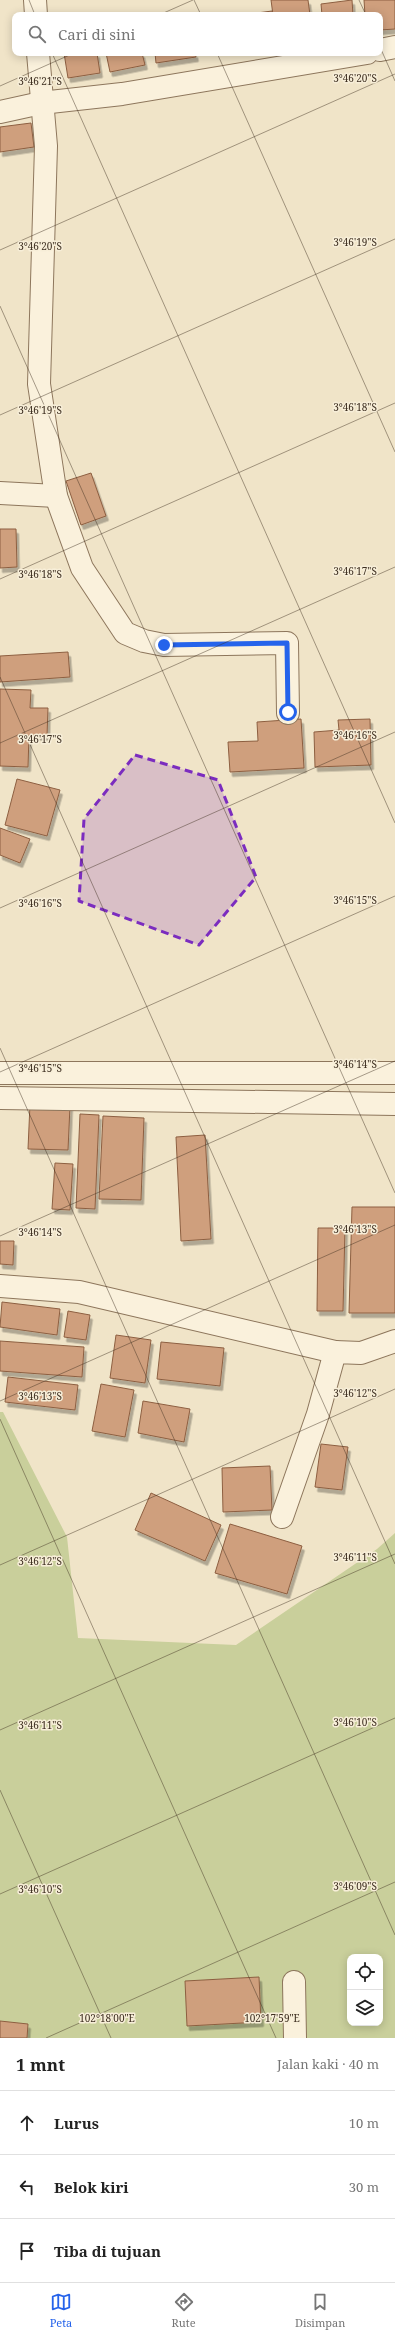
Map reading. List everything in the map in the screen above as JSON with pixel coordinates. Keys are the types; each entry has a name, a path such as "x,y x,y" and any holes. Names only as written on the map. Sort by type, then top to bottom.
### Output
{"street":[{"path":"35,0 36,12"},
{"path":"383,49 395,47"},
{"path":"38,56 41,103 46,146 39,384 56,496 82,568 124,633 164,645 287,643 288,712"},
{"path":"0,112 41,103 122,94 349,56"},
{"path":"0,493 56,496"},
{"path":"0,1073 395,1074"},
{"path":"0,1098 395,1104"},
{"path":"0,1286 79,1292 335,1352 361,1353 395,1341"},
{"path":"282,1517 318,1414 335,1352"},
{"path":"294,1982 295,2038"}],"highlighted area":[{"path":"135,755 218,780 256,877 199,945 79,901 84,819"}],"green space":[{"path":"0,1412 3,1412 67,1537 78,1638 236,1645 377,1549 395,1533 395,2038 0,2038"}],"building":[{"path":"271,0 308,0 310,12 273,12"},
{"path":"352,0 353,12 322,12 321,4"},
{"path":"364,0 395,0 395,29 383,30 383,12 365,12"},
{"path":"64,56 97,56 100,73 68,78"},
{"path":"107,56 143,56 145,65 110,72"},
{"path":"155,56 196,57 156,63"},
{"path":"31,123 34,147 0,152 0,127"},
{"path":"91,473 106,516 81,525 66,481"},
{"path":"0,529 16,529 17,567 0,568"},
{"path":"68,652 70,677 0,682 0,656"},
{"path":"0,689 31,690 30,708 48,708 47,736 29,735 28,767 0,766"},
{"path":"301,719 304,768 230,772 228,742 258,741 257,722"},
{"path":"370,719 371,765 315,767 314,732 339,730 338,720"},
{"path":"17,779 60,790 47,836 5,825"},
{"path":"0,828 30,839 20,863 0,855"},
{"path":"30,1104 70,1106 68,1150 28,1149"},
{"path":"80,1114 99,1115 95,1209 76,1208"},
{"path":"103,1116 144,1118 141,1200 99,1199"},
{"path":"205,1135 211,1239 181,1241 176,1137"},
{"path":"55,1163 73,1164 70,1210 52,1209"},
{"path":"352,1207 395,1207 395,1313 349,1313"},
{"path":"318,1228 345,1228 343,1311 317,1311"},
{"path":"0,1241 14,1241 13,1265 0,1264"},
{"path":"2,1302 60,1309 57,1335 0,1327"},
{"path":"68,1311 90,1315 86,1340 64,1337"},
{"path":"116,1335 151,1340 145,1383 110,1378"},
{"path":"0,1341 84,1347 82,1377 0,1371"},
{"path":"161,1342 224,1348 220,1386 157,1379"},
{"path":"8,1377 78,1385 75,1410 5,1402"},
{"path":"101,1384 134,1390 125,1437 92,1431"},
{"path":"143,1401 190,1409 184,1442 138,1433"},
{"path":"321,1444 348,1447 342,1490 315,1487"},
{"path":"270,1466 272,1510 223,1512 222,1468"},
{"path":"151,1493 221,1525 205,1561 135,1530"},
{"path":"230,1524 302,1546 287,1594 215,1573"},
{"path":"259,1977 261,2022 187,2026 185,1981"},
{"path":"0,2021 28,2024 27,2038 0,2038"}],"route":[{"path":"164,645 287,643 288,712"}]}
